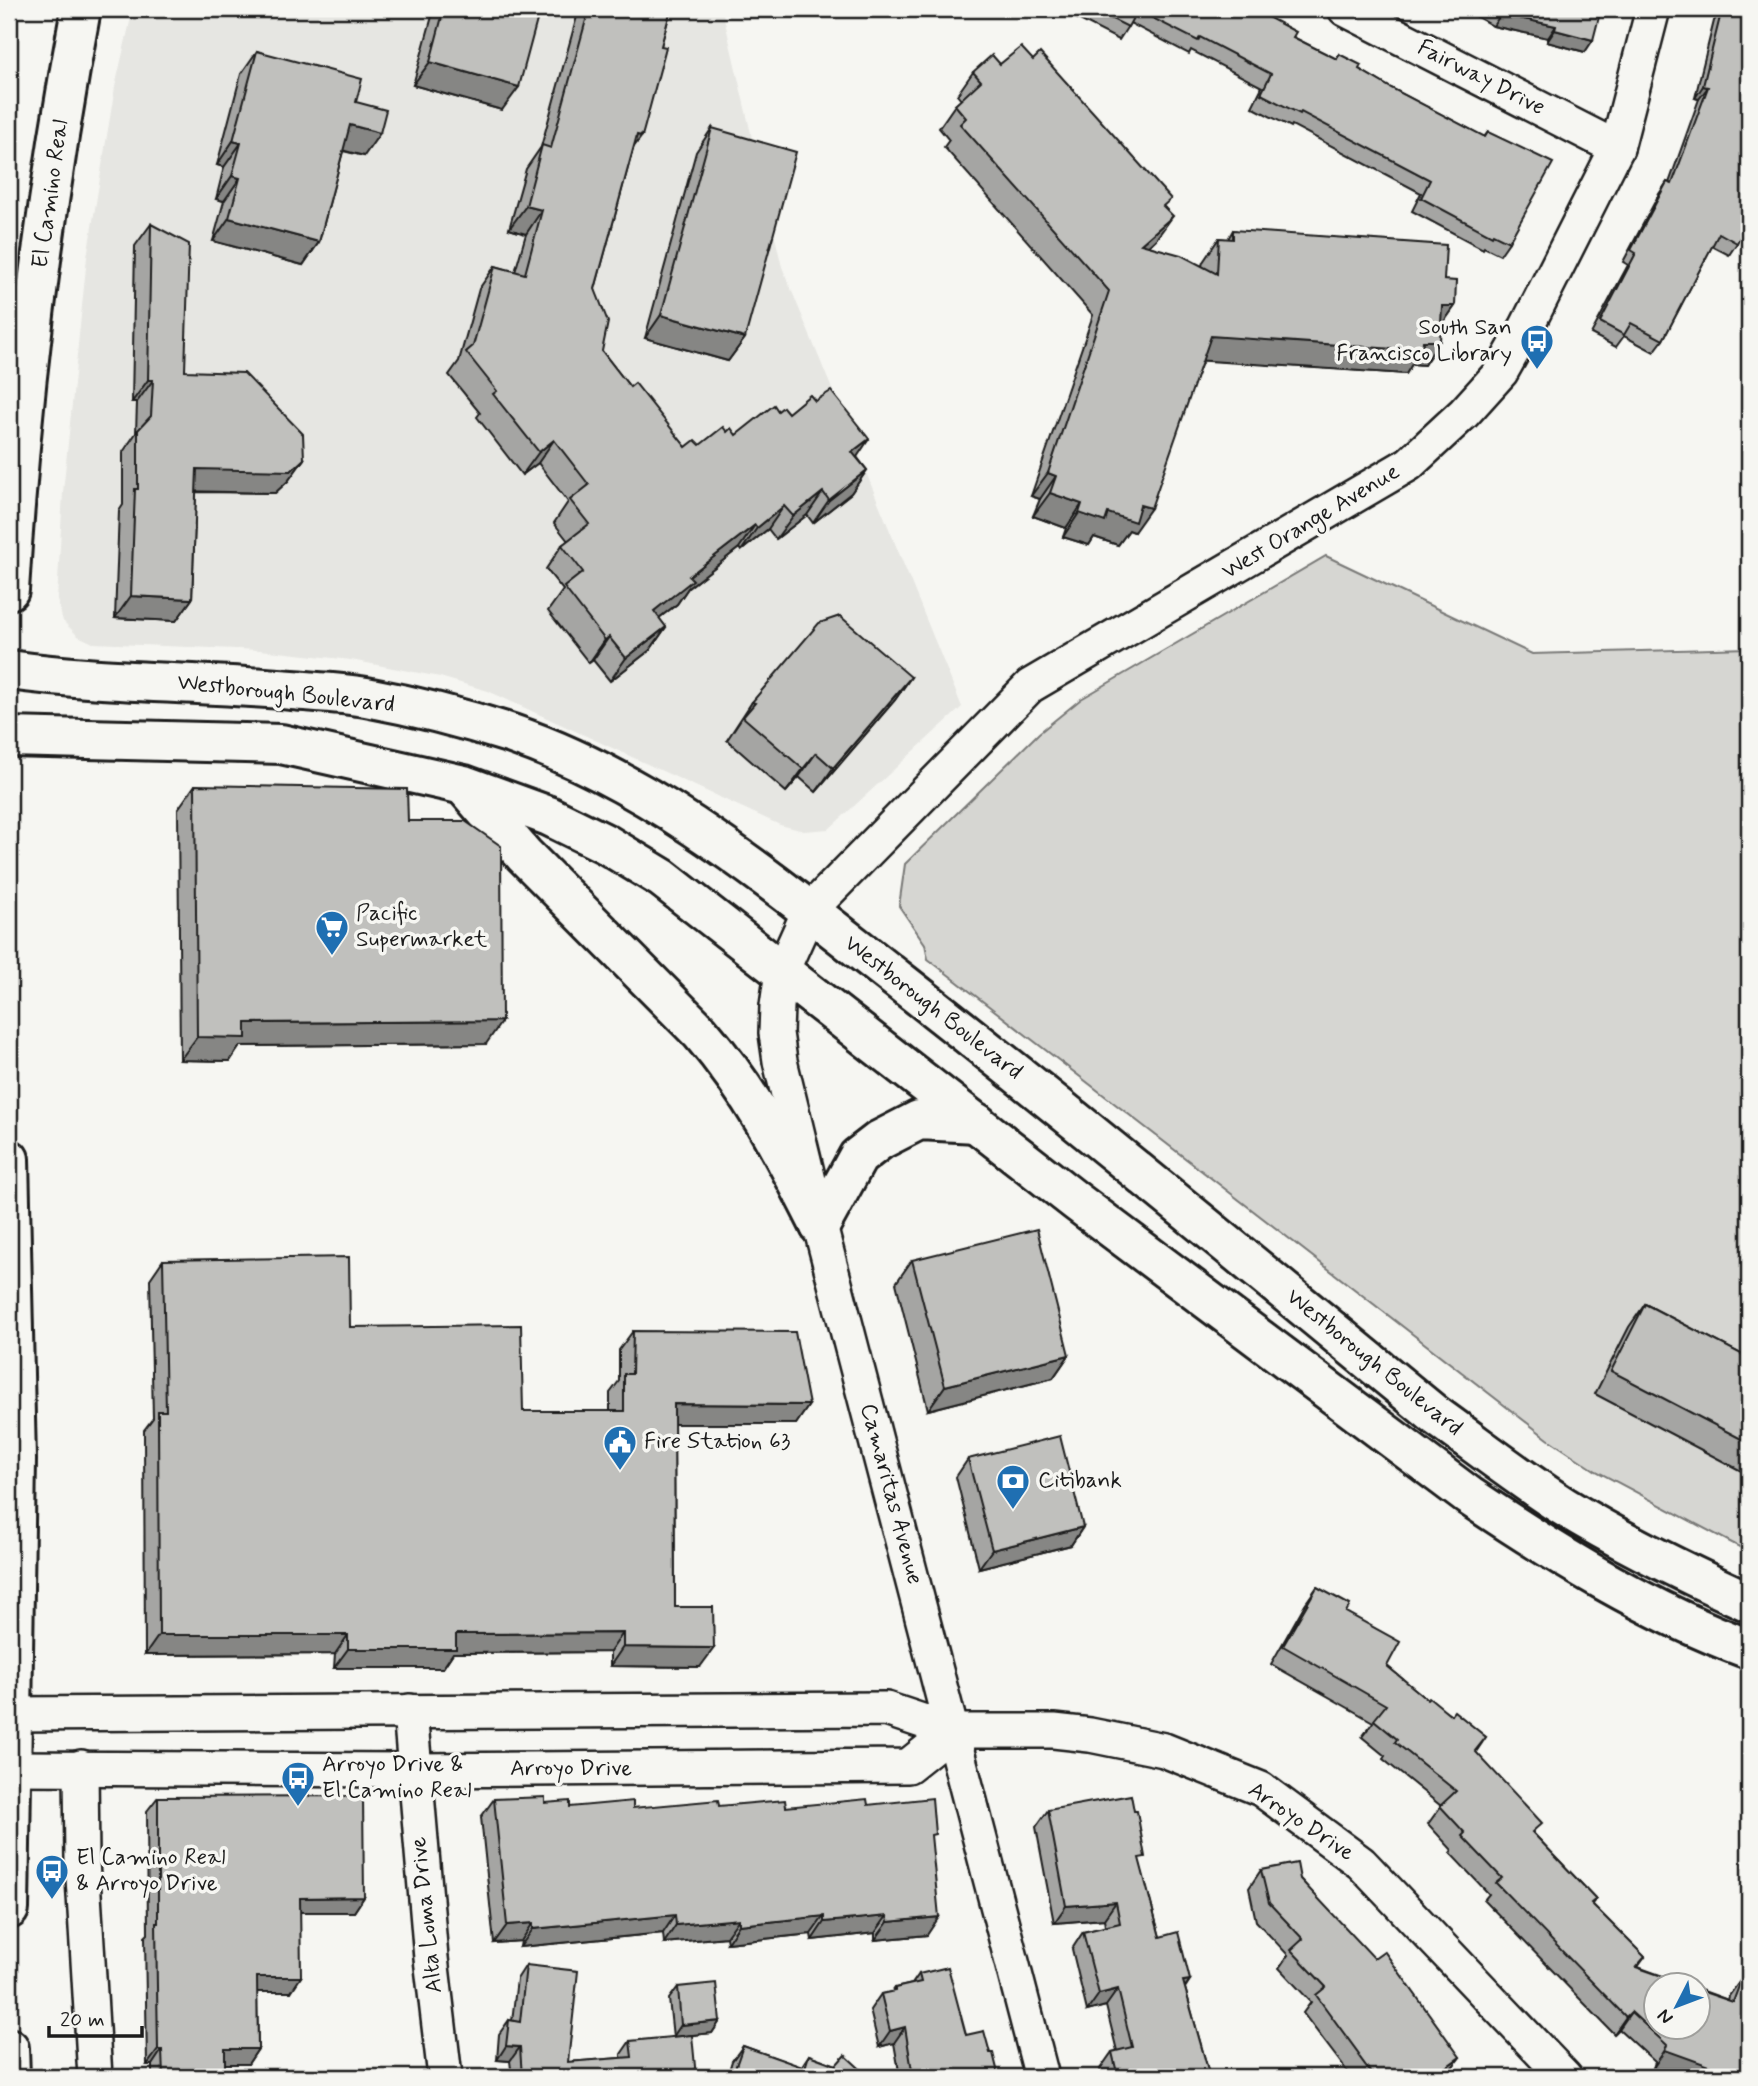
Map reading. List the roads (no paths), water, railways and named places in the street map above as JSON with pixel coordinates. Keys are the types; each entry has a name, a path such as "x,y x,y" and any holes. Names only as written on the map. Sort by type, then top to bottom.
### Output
{"main road":[{"name":"El Camino Real","path":"9,590 20,437 31,340 61,122 81,9"},
{"name":"Westborough Boulevard","path":"9,670 72,679 212,683 365,697 503,732 576,760 637,791 694,826 809,911 997,1057 1435,1415 1560,1504 1620,1540 1749,1602"},
{"name":"Westborough Boulevard","path":"9,737 281,744 464,785 549,816 606,844 662,878 1088,1210 1469,1496 1533,1539 1598,1577 1663,1611 1749,1649"},
{"path":"464,785 524,855 700,1032 727,1063 775,1136 820,1226"},
{"path":"820,1226 858,1157 880,1140 919,1120 977,1123"},
{"path":"9,1159 16,1460 9,1909"},
{"path":"9,2048 10,2077"}],"street":[{"name":"Fairway Drive","path":"1345,9 1617,148"},
{"name":"West Orange Avenue","path":"809,911 1030,686 1409,464 1464,413 1501,372 1617,148 1653,9"},
{"name":"Camaritas Avenue","path":"809,911 782,971 776,1019 779,1061 1042,2077"},
{"name":"Arroyo Drive","path":"10,1713 886,1709 952,1731 1055,1731 1090,1735 1164,1751 1261,1789 1361,1863 1564,2077"},
{"name":"Alta Loma Drive","path":"410,1711 431,1958 445,2077"},
{"name":"Arroyo Drive","path":"10,1768 414,1770 908,1766 952,1731"},
{"path":"81,1767 82,1861 95,2077"}],"place":[{"name":"South San Francisco Library","path":"1537,371"},
{"name":"Pacific Supermarket","path":"332,957"},
{"name":"Fire Station 63","path":"620,1472"},
{"name":"Citibank","path":"1013,1511"},
{"name":"Arroyo Drive & El Camino Real","path":"298,1808"},
{"name":"El Camino Real & Arroyo Drive","path":"52,1901"}]}
